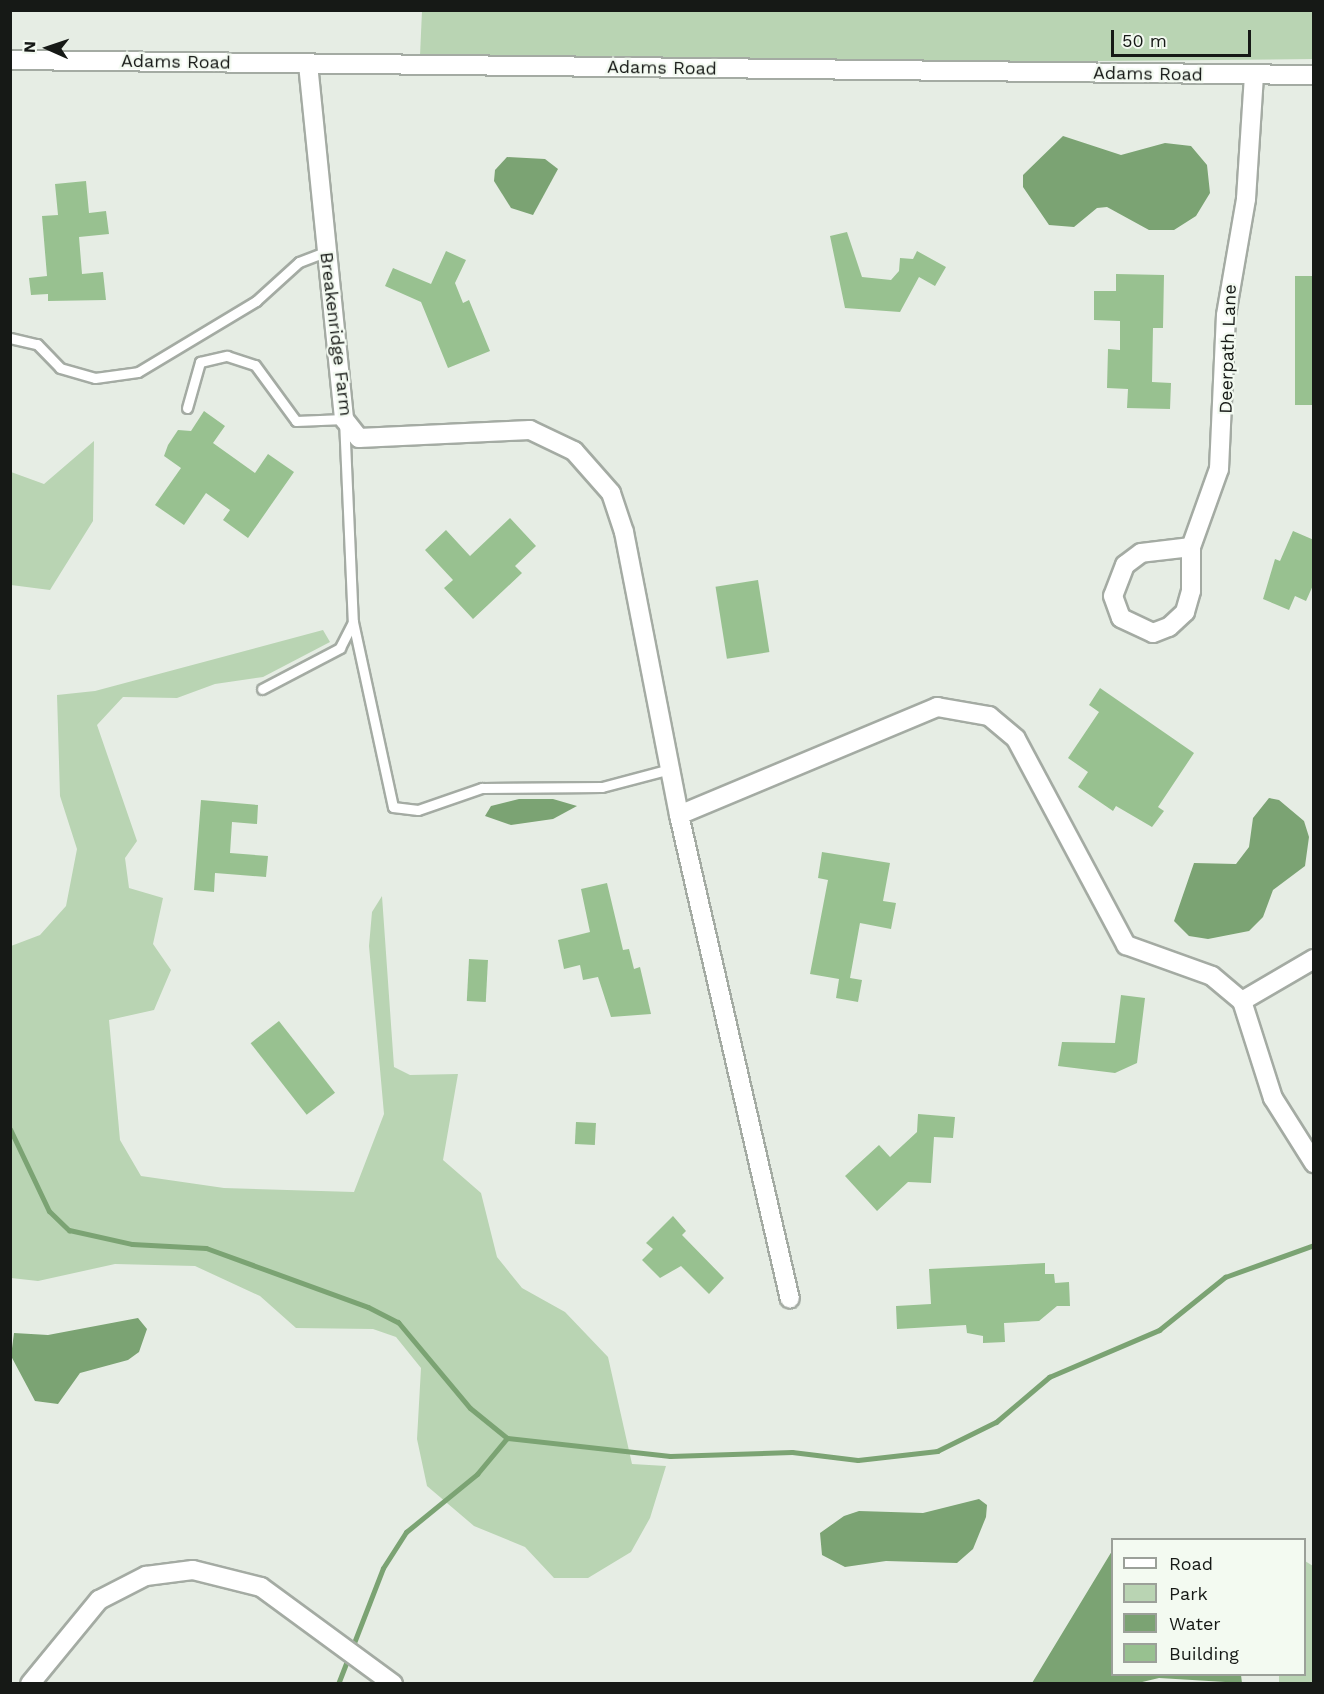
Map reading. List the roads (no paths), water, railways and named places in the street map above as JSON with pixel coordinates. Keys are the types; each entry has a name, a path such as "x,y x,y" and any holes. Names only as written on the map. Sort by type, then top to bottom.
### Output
{"street":[{"name":"Adams Road","path":"10,60 1314,75"},
{"name":"Breakenridge Farm","path":"308,64 325,252 344,419 359,438 530,430 552,437 590,466 611,493 624,532 679,815 790,1298"},
{"name":"Deerpath Lane","path":"1191,547 1140,553 1125,565 1113,596 1121,618 1153,633 1185,612 1191,547 1220,469 1226,315 1246,199 1254,75"},
{"path":"679,815 937,707 989,716 1016,739 1126,945 1212,976 1242,1001 1273,1098 1314,1162"},
{"path":"1242,1001 1314,959"},
{"path":"30,1683 99,1600 118,1588 171,1570 214,1572 244,1580 327,1634 393,1683"}],"lane":[{"path":"10,338 37,344 60,368 95,378 138,372 256,302 299,262 325,252"},
{"path":"188,408 200,362 227,356 255,365 296,421 344,419 353,622 393,807 417,810 482,788 602,787 670,769"},
{"path":"262,689 340,648 353,622"}],"water":[{"path":"1063,136 1121,155 1165,143 1191,146 1207,165 1210,193 1196,216 1174,230 1149,230 1107,207 1097,208 1074,227 1049,225 1023,187 1023,175"},
{"path":"507,157 545,159 558,169 533,215 511,208 494,181 495,170"},
{"path":"1269,798 1279,800 1304,821 1309,837 1305,866 1273,890 1263,917 1249,931 1208,939 1189,936 1174,921 1194,863 1236,864 1249,847 1253,818"},
{"path":"519,799 553,799 577,806 553,819 511,825 485,816 491,806"},
{"path":"138,1318 147,1329 139,1352 128,1360 80,1373 58,1404 35,1401 11,1356 14,1333 48,1335"},
{"path":"979,1499 987,1505 986,1517 973,1549 957,1563 886,1561 845,1567 822,1555 820,1533 844,1516 859,1511 923,1513"},
{"path":"1111,1553 1111,1676 1241,1676 1242,1683 1159,1678 1138,1683 1032,1683"}],"waterway":[{"path":"10,1129 49,1211 69,1230 132,1244 206,1248 368,1307 398,1322 470,1408 507,1438 670,1456 792,1452 858,1460 937,1451 996,1422 1049,1377 1159,1330 1225,1277 1314,1245"},
{"path":"338,1684 383,1568 406,1532 477,1474 507,1438"}]}
